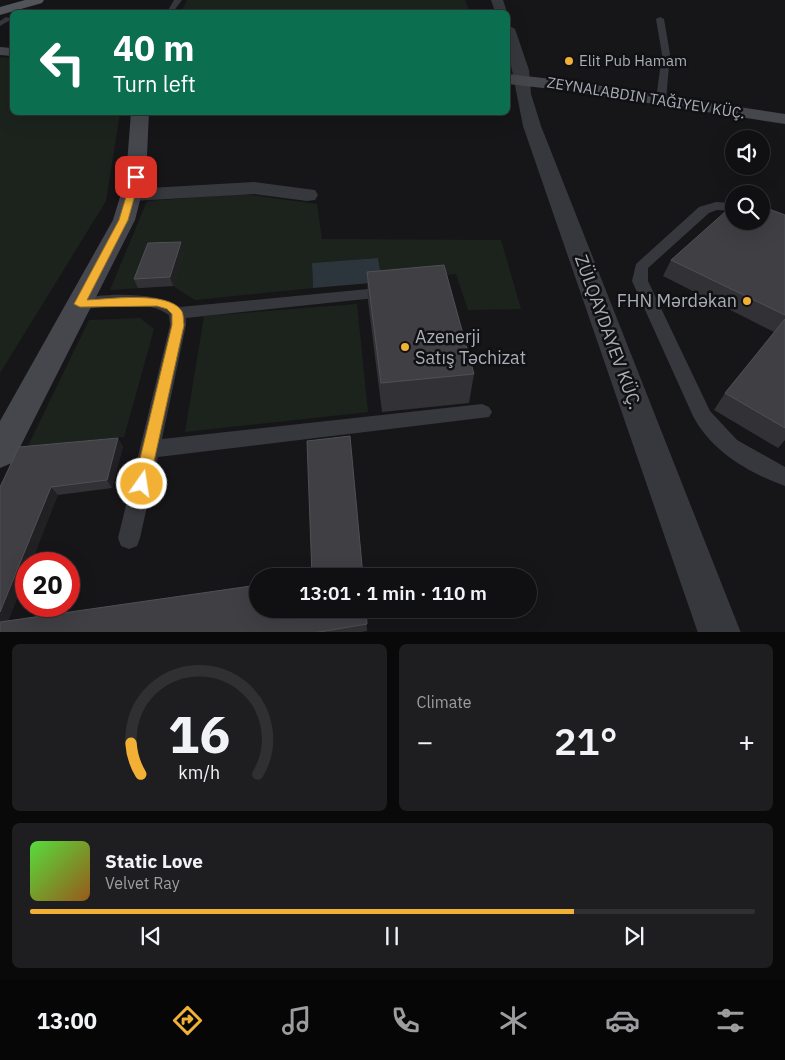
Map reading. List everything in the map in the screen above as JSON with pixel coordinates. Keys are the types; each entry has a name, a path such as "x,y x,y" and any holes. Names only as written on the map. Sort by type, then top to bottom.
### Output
{"main road":[{"path":"12,10 38,0"}],"street":[{"name":"ZÜLQAYDAYEV KÜÇ.","path":"510,35 518,58 515,80 523,94 532,126 720,632"},
{"path":"515,80 785,119"},
{"path":"0,453 124,220 136,177 140,115"},
{"path":"132,195 254,188 307,195"}],"lane":[{"path":"0,24 4,13"},
{"path":"660,19 666,54 661,100"},
{"path":"725,206 716,206 704,210 642,267 640,281 703,416 717,436 737,454 785,477"},
{"path":"177,313 401,290"},
{"path":"80,304 158,302 171,306 177,313 178,325 130,538"},
{"path":"150,449 482,412"}],"shaded area":[{"path":"187,0 465,0 469,10 182,10"},
{"path":"0,57 10,58 10,115 120,115 106,201 0,373"},
{"path":"243,194 317,204 322,239 501,240 521,309 468,310 456,274 382,282 378,258 312,263 313,288 195,300 173,286 110,290 147,201"},
{"path":"378,258 382,282 313,288 312,263"},
{"path":"357,304 368,412 185,432 204,316"},
{"path":"140,318 154,329 124,437 28,446 89,320"}],"building":[{"path":"770,209 785,215 785,315 671,260 725,212 725,230 770,230"},
{"path":"181,242 170,277 134,279 148,243"},
{"path":"444,265 474,374 381,383 367,272"},
{"path":"785,319 785,428 725,393"},
{"path":"350,436 362,568 312,568 307,441"},
{"path":"118,438 107,480 51,487 24,552 15,552 15,575 0,612 0,487 19,447"},
{"path":"249,586 249,618 367,618 367,624 319,632 0,632 0,622 35,617 80,617 80,611"}],"place":[{"name":"Elit Pub Hamam","path":"569,61"},
{"name":"FHN Mərdəkan","path":"747,301"},
{"name":"Azenerji Satış Təchizat","path":"405,347"}],"route":[{"path":"136,177 124,220 80,304 158,302 171,306 177,313 178,325 142,484"}]}
